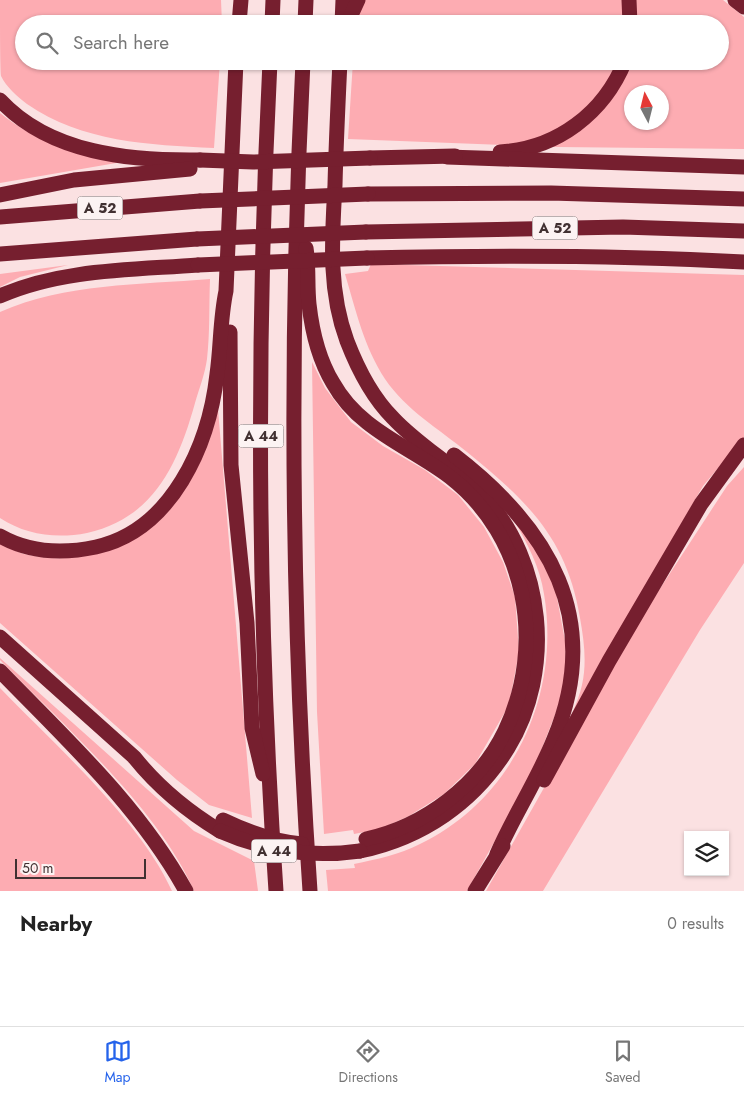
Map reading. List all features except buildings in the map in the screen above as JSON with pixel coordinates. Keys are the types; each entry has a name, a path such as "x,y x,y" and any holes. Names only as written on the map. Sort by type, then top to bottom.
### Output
{"highway":[{"path":"231,15 232,0"},
{"path":"240,15 241,0"},
{"path":"272,15 273,0"},
{"path":"305,15 306,0"},
{"path":"342,15 343,0"},
{"path":"351,15 358,0"},
{"path":"629,0 630,15"},
{"path":"735,0 744,7"},
{"path":"233,70 234,83"},
{"path":"0,536 29,548 54,552 79,551 103,546 124,537 140,527 170,499 191,464 209,412 217,376 222,311 226,291 235,70"},
{"name":"A 44","path":"270,70 262,272 260,407 262,571 276,891"},
{"name":"A 44","path":"303,70 294,342 295,558 301,729 310,891"},
{"path":"0,637 134,757 221,825 292,843 382,847 425,829 468,798 486,780 504,755 521,722 534,682 538,647 536,613 527,573 519,552 497,514 472,483 393,418 380,403 356,362 346,339 334,290 333,228 340,70"},
{"path":"447,157 515,151 560,136 581,123 598,105 618,78 621,70"},
{"path":"0,100 24,121 44,134 73,145 137,158 200,164"},
{"path":"0,195 74,180 200,164 253,162 447,157 744,168"},
{"name":"A 52","path":"0,217 200,201 368,194 551,193 744,199"},
{"path":"298,207 309,268 312,322 322,361 333,383 359,417 376,431 450,478 476,503 492,526 509,557 522,596 527,630 526,663 518,700 503,736 477,774 440,806 418,820 359,846"},
{"name":"A 52","path":"0,254 197,239 366,232 623,227 744,231"},
{"path":"0,296 41,282 71,276 198,265 367,258 475,256 614,257 744,262"},
{"path":"226,291 230,311 231,465 247,622 252,728 271,810"},
{"path":"368,381 416,426 496,489 517,511 547,552 563,593 572,641 572,663 566,701 554,739 497,854"},
{"path":"475,891 497,854 528,809 609,661 701,504 744,445"},
{"path":"0,671 131,808 172,864 186,891"}],"shaded area":[{"path":"0,0 221,0 222,15 15,15 15,70 219,70 214,148 141,143 117,139 93,134 48,117 16,95 3,80 1,76"},
{"path":"357,0 723,0 744,17 744,149 558,147 348,139 352,70 729,70 729,15 356,15"},
{"path":"0,113 43,140 73,152 122,162 0,183"},
{"path":"371,264 744,275 744,437 703,486 561,738 580,692 584,677 585,660 580,618 574,590 565,565 541,523 526,505 489,470 413,410 385,379 366,341 345,274 368,271"},
{"path":"68,265 20,277 0,287 0,274"},
{"path":"210,279 208,349 203,376 188,425 171,467 160,485 146,501 130,515 110,526 75,535 64,536 31,532 0,518 0,312 50,295 77,290 130,284"},
{"path":"312,362 325,388 351,422 383,446 425,470 458,495 484,527 503,562 515,597 519,652 509,705 475,764 444,794 409,816 380,829 354,834 353,830 324,834 317,712"},
{"path":"218,409 252,818 209,805 177,780 0,623 0,542 24,554 45,558 67,558 111,549 150,529 166,514 185,487"},
{"path":"744,467 744,563 700,630 543,891 486,891 631,633 727,486"},
{"path":"514,520 534,546 555,587 566,646 564,692 531,776 467,891 328,891 326,870 355,868 354,864 404,851 420,844 453,824 481,800 505,772 523,740 537,706 545,669 547,632 542,584 528,546"},
{"path":"0,658 194,831 254,861 258,891 194,891 178,860 158,829 134,799"},
{"path":"0,688 95,784 118,811 158,864 172,891 0,891"}]}
